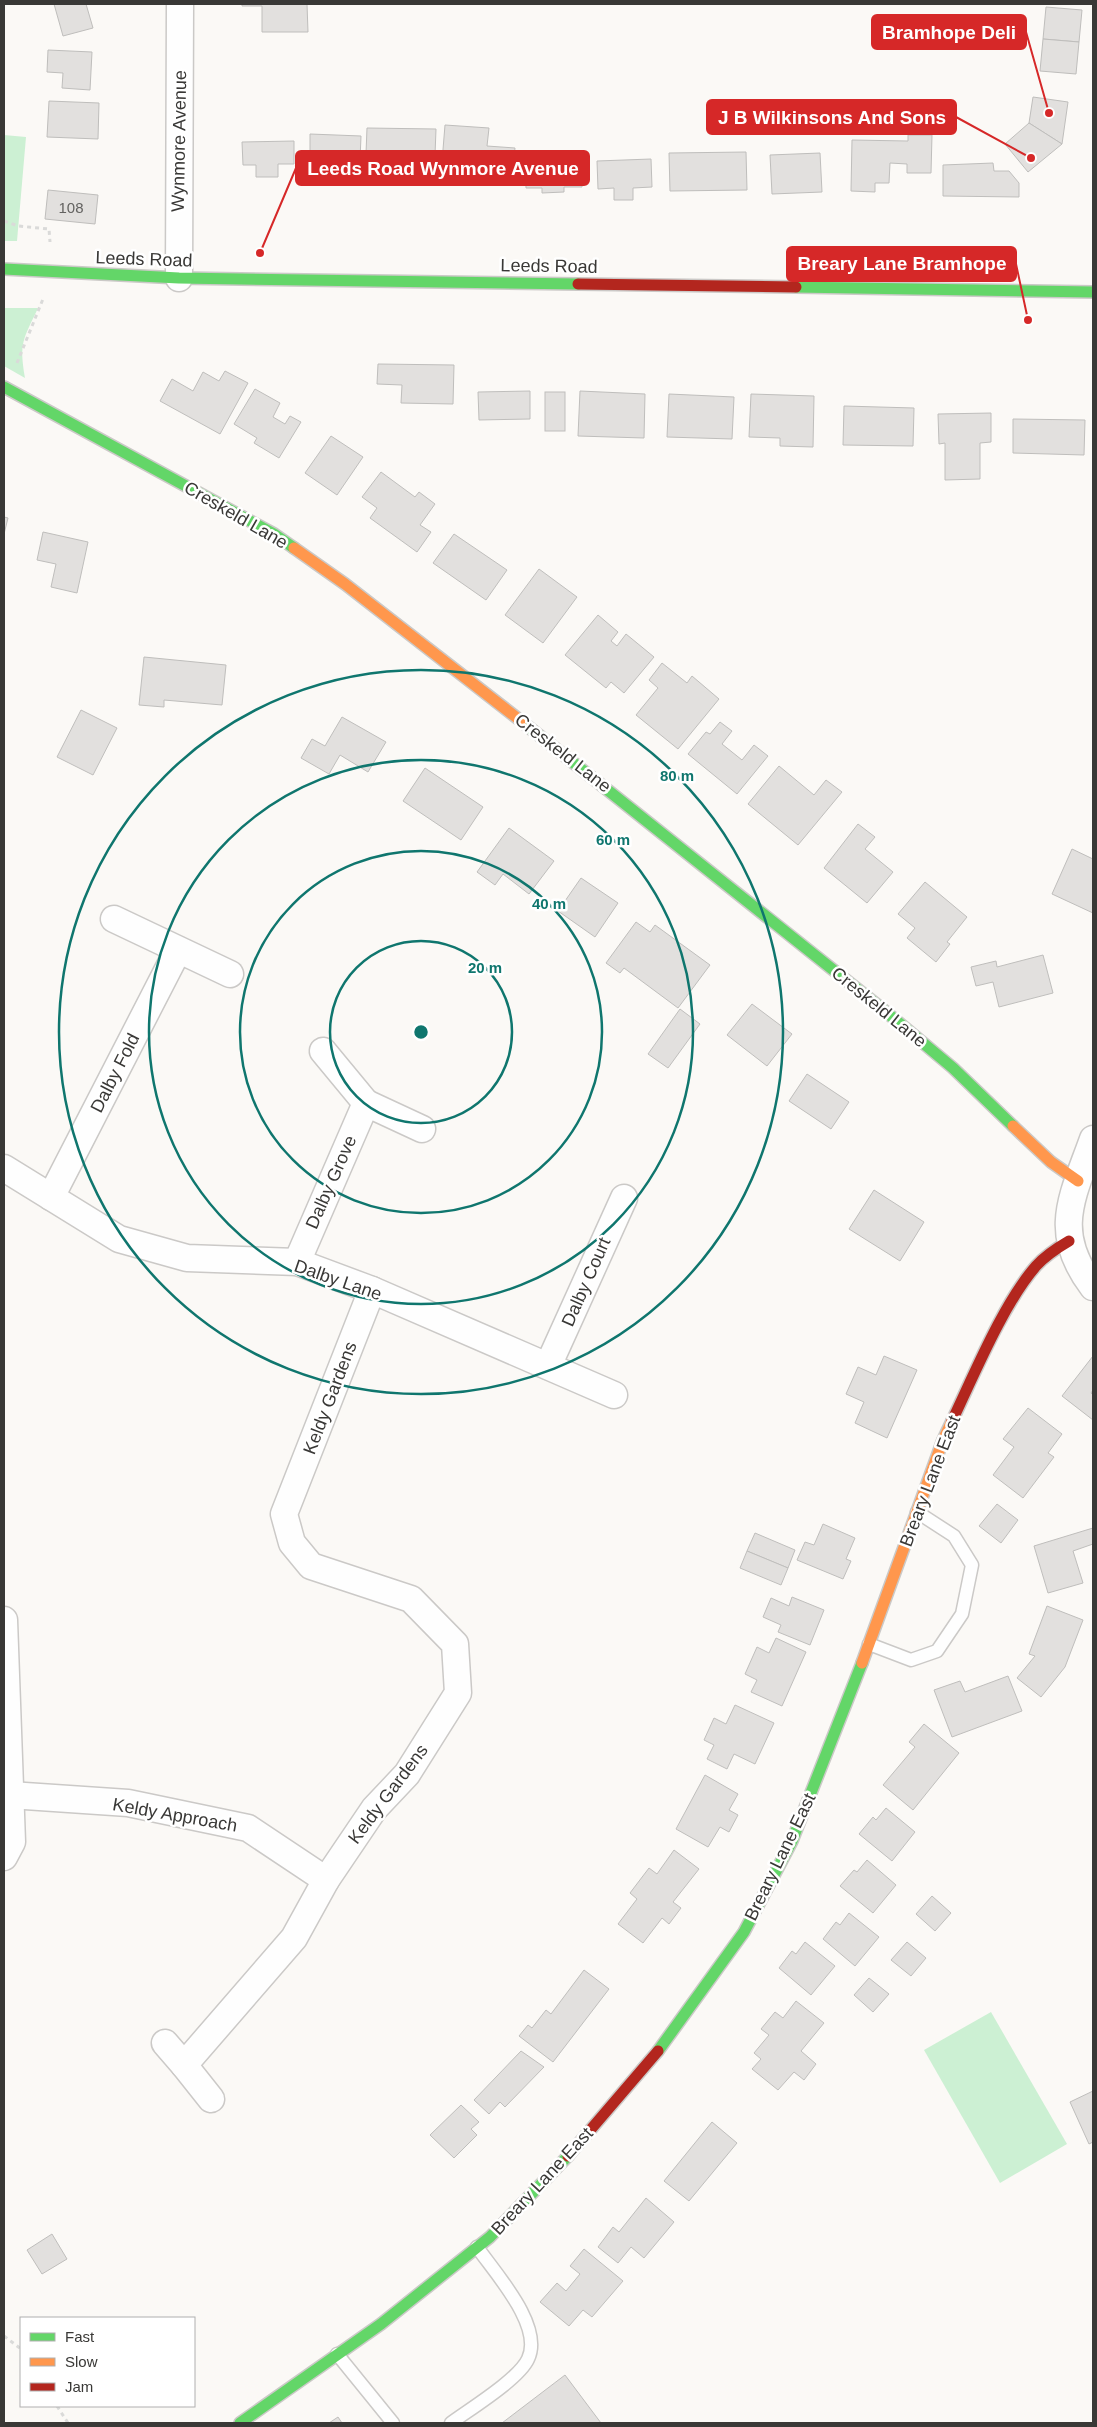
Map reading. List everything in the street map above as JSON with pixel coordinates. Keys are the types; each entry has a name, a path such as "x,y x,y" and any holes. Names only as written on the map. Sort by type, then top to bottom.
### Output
{"main road":[{"name":"Leeds Road","path":"4,270 179,278 1093,292"},
{"name":"Creskeld Lane","path":"5,388 274,534 345,584 572,761 886,1012 953,1068 1051,1162 1078,1181"},
{"name":"Breary Lane East","path":"240,2423 380,2324 490,2237 578,2146 661,2047 744,1932 792,1841 869,1644 943,1440 999,1325 1035,1268 1052,1250 1069,1241"}],"street":[{"name":"Wynmore Avenue","path":"179,278 180,4"},
{"path":"114,919 230,974"},
{"name":"Dalby Fold","path":"51,1196 178,950"},
{"path":"323,1051 366,1103 422,1129"},
{"name":"Dalby Grove","path":"296,1262 366,1103"},
{"path":"1093,1139 1070,1207 1069,1241 1078,1267 1093,1288"},
{"name":"Dalby Lane","path":"4,1168 119,1238 187,1258 296,1262 372,1290 614,1395"},
{"name":"Dalby Court","path":"548,1366 624,1198"},
{"name":"Keldy Gardens","path":"184,2065 294,1938 326,1880 374,1809 407,1774 458,1693 456,1644 411,1599 311,1566 292,1543 284,1514 372,1290"},
{"path":"4,1620 12,1842 4,1857"},
{"name":"Keldy Approach","path":"10,1795 128,1803 248,1828 326,1880"},
{"path":"165,2043 211,2099"}],"lane":[{"path":"869,1644 911,1660 937,1651 962,1614 972,1565 954,1536 917,1512"},
{"path":"451,2423 518,2373 529,2358 531,2342 528,2324 515,2301 477,2248"},
{"path":"337,2354 393,2423"}],"path":[{"path":"4,221 18,226 49,229 53,272 5,388"},
{"path":"4,2336 20,2348"},
{"path":"58,2407 68,2423"}],"green space":[{"path":"4,135 26,137 17,241 4,241"},
{"path":"4,308 38,308 24,342 22,356 25,378 4,366"},
{"path":"991,2012 1067,2144 1000,2183 924,2050"}],"building":[{"path":"54,4 86,4 93,28 63,36"},
{"path":"242,4 307,4 308,32 262,32 262,6 242,6"},
{"path":"1046,7 1082,10 1079,42 1043,39"},
{"path":"1043,39 1079,42 1076,74 1040,71"},
{"path":"48,50 92,52 90,90 62,88 63,73 47,72"},
{"path":"1033,97 1068,102 1062,144 1029,123"},
{"path":"49,101 99,103 98,139 47,137"},
{"path":"1029,123 1062,144 1028,172 1005,144"},
{"path":"445,125 489,128 487,146 515,148 512,179 441,174"},
{"path":"367,128 436,129 434,181 365,179"},
{"path":"310,134 361,136 360,160 346,160 346,172 323,171 324,159 310,159"},
{"path":"908,135 932,135 931,173 907,173 907,164 890,163 889,183 875,183 875,192 851,191 852,140 908,141"},
{"path":"294,141 294,164 278,164 278,177 256,177 256,165 243,165 242,142"},
{"path":"746,152 747,190 670,191 669,153"},
{"path":"820,153 822,192 772,194 770,155"},
{"path":"582,157 582,187 564,187 564,192 542,193 542,188 526,188 525,158"},
{"path":"651,159 652,187 633,188 633,200 614,200 614,188 598,189 597,161"},
{"path":"993,163 994,171 1009,171 1019,183 1019,197 943,196 943,165"},
{"path":"48,190 98,195 95,224 45,219"},
{"path":"378,364 454,365 453,404 401,403 402,385 377,384"},
{"path":"225,371 248,383 220,434 160,401 172,379 193,391 203,372 219,381"},
{"path":"255,389 280,403 273,417 285,424 290,416 301,422 279,458 254,443 257,438 234,424"},
{"path":"530,391 530,419 479,420 478,392"},
{"path":"580,391 645,394 644,438 578,436"},
{"path":"545,392 565,392 565,431 545,431"},
{"path":"669,394 734,397 732,439 667,437"},
{"path":"751,394 814,396 813,447 780,446 780,438 749,437"},
{"path":"844,406 914,408 913,446 843,445"},
{"path":"991,413 991,442 980,443 980,479 945,480 945,443 939,444 938,414"},
{"path":"1013,419 1085,420 1084,455 1013,453"},
{"path":"331,436 363,457 337,495 305,473"},
{"path":"381,472 415,497 419,492 435,504 420,525 431,532 417,552 370,518 377,508 362,497"},
{"path":"4,517 8,518 4,534"},
{"path":"43,532 88,542 77,593 51,587 56,564 37,560"},
{"path":"454,534 507,570 486,600 433,563"},
{"path":"539,569 577,597 543,643 505,615"},
{"path":"598,615 618,632 611,641 617,646 626,634 654,657 624,693 611,682 606,688 565,655"},
{"path":"144,657 226,665 222,705 164,700 164,707 139,705"},
{"path":"662,663 687,683 692,676 719,699 678,749 636,715 658,688 649,680"},
{"path":"81,710 117,728 93,775 57,757"},
{"path":"342,717 386,742 368,772 340,755 329,774 301,758 312,739 325,746"},
{"path":"720,722 732,731 722,744 742,760 754,745 768,756 737,794 688,754 706,732 710,734"},
{"path":"779,766 814,795 826,780 842,792 798,845 748,804"},
{"path":"425,768 483,807 461,840 403,801"},
{"path":"858,824 875,837 865,849 893,872 867,903 824,868"},
{"path":"509,828 554,861 529,894 503,874 495,885 477,872"},
{"path":"1072,849 1093,859 1093,913 1052,894"},
{"path":"581,878 618,903 595,937 558,911"},
{"path":"925,882 967,917 947,942 950,944 936,962 907,938 915,928 898,914"},
{"path":"636,922 650,932 655,925 710,965 678,1008 624,968 620,973 606,963"},
{"path":"1043,955 1053,993 999,1007 993,982 976,986 971,967 996,961 997,967"},
{"path":"752,1004 792,1034 767,1066 727,1035"},
{"path":"680,1009 700,1024 668,1068 648,1054"},
{"path":"807,1074 849,1102 831,1129 789,1101"},
{"path":"874,1190 924,1222 900,1261 849,1229"},
{"path":"884,1356 917,1370 887,1438 855,1423 864,1402 846,1394 858,1367 876,1375"},
{"path":"1093,1356 1093,1390 1091,1393 1093,1395 1093,1420 1062,1396"},
{"path":"1028,1408 1062,1434 1048,1453 1054,1457 1023,1498 993,1475 1014,1447 1003,1439"},
{"path":"997,1504 1018,1520 1001,1543 979,1526"},
{"path":"823,1524 855,1538 846,1559 851,1561 843,1579 797,1560 805,1542 814,1545"},
{"path":"1093,1528 1093,1544 1073,1551 1083,1583 1048,1593 1034,1546"},
{"path":"755,1533 795,1550 788,1568 747,1551"},
{"path":"747,1551 788,1568 781,1585 740,1568"},
{"path":"792,1597 824,1610 810,1645 778,1632 781,1625 763,1617 771,1598 789,1606"},
{"path":"1047,1606 1083,1620 1065,1667 1041,1697 1017,1678 1035,1656 1029,1654"},
{"path":"776,1638 806,1652 782,1706 751,1692 757,1680 745,1674 757,1647 769,1653"},
{"path":"1008,1676 1022,1711 952,1737 934,1690 960,1681 965,1692"},
{"path":"735,1705 774,1723 755,1764 734,1754 727,1769 707,1759 714,1745 704,1740 714,1718 726,1724"},
{"path":"924,1724 959,1753 913,1810 883,1785 915,1747 909,1742"},
{"path":"705,1775 738,1794 729,1810 738,1815 729,1832 720,1827 708,1847 676,1829"},
{"path":"886,1808 915,1832 892,1861 859,1834 873,1817 876,1820"},
{"path":"674,1850 699,1869 673,1902 681,1908 669,1924 662,1918 643,1943 618,1924 637,1899 630,1893 649,1868 657,1874"},
{"path":"867,1860 896,1885 873,1913 840,1886 854,1870 857,1872"},
{"path":"932,1896 951,1913 935,1931 916,1914"},
{"path":"849,1913 879,1937 855,1966 823,1939 836,1922 840,1925"},
{"path":"805,1942 835,1966 811,1995 779,1968 792,1951 796,1954"},
{"path":"907,1942 926,1958 911,1976 891,1960"},
{"path":"584,1970 609,1989 553,2062 519,2036 528,2025 532,2028 546,2010 551,2014"},
{"path":"869,1978 889,1994 873,2012 854,1995"},
{"path":"796,2001 824,2023 801,2051 816,2064 804,2080 794,2072 778,2090 752,2069 761,2059 754,2053 769,2035 761,2029 775,2012 783,2018"},
{"path":"521,2051 544,2067 505,2107 500,2102 489,2114 474,2100"},
{"path":"1093,2091 1093,2142 1089,2144 1070,2102"},
{"path":"461,2105 479,2122 471,2129 477,2135 454,2158 430,2135"},
{"path":"712,2122 737,2143 689,2201 664,2181"},
{"path":"646,2198 674,2222 644,2258 631,2247 618,2263 598,2247 613,2227 619,2232"},
{"path":"52,2234 67,2259 42,2274 27,2250"},
{"path":"584,2249 623,2281 592,2317 583,2310 569,2326 540,2302 557,2283 566,2291 580,2274 570,2266"},
{"path":"565,2375 601,2423 502,2423"},
{"path":"338,2417 342,2423 329,2423"}],"traffic: fast":[{"path":"4,269 179,278 578,284"},
{"path":"796,287 1093,292"},
{"path":"4,387 274,534 294,548"},
{"path":"521,721 886,1012 953,1068 1013,1126"},
{"path":"658,2051 744,1932 792,1841 862,1663"},
{"path":"240,2423 381,2324 490,2237 568,2156"}],"traffic: slow":[{"path":"294,548 345,584 521,721"},
{"path":"1013,1126 1051,1162 1078,1181"},
{"path":"862,1663 943,1440 952,1421"}],"traffic: jam":[{"path":"578,284 796,287"},
{"path":"952,1421 990,1340 1012,1300 1036,1266 1051,1252 1069,1241"},
{"path":"568,2156 658,2051"}],"place":[{"name":"Bramhope Deli","path":"1049,113"},
{"name":"J B Wilkinsons And Sons","path":"1031,158"},
{"name":"Leeds Road Wynmore Avenue","path":"260,253"},
{"name":"Breary Lane Bramhope","path":"1028,320"}]}
